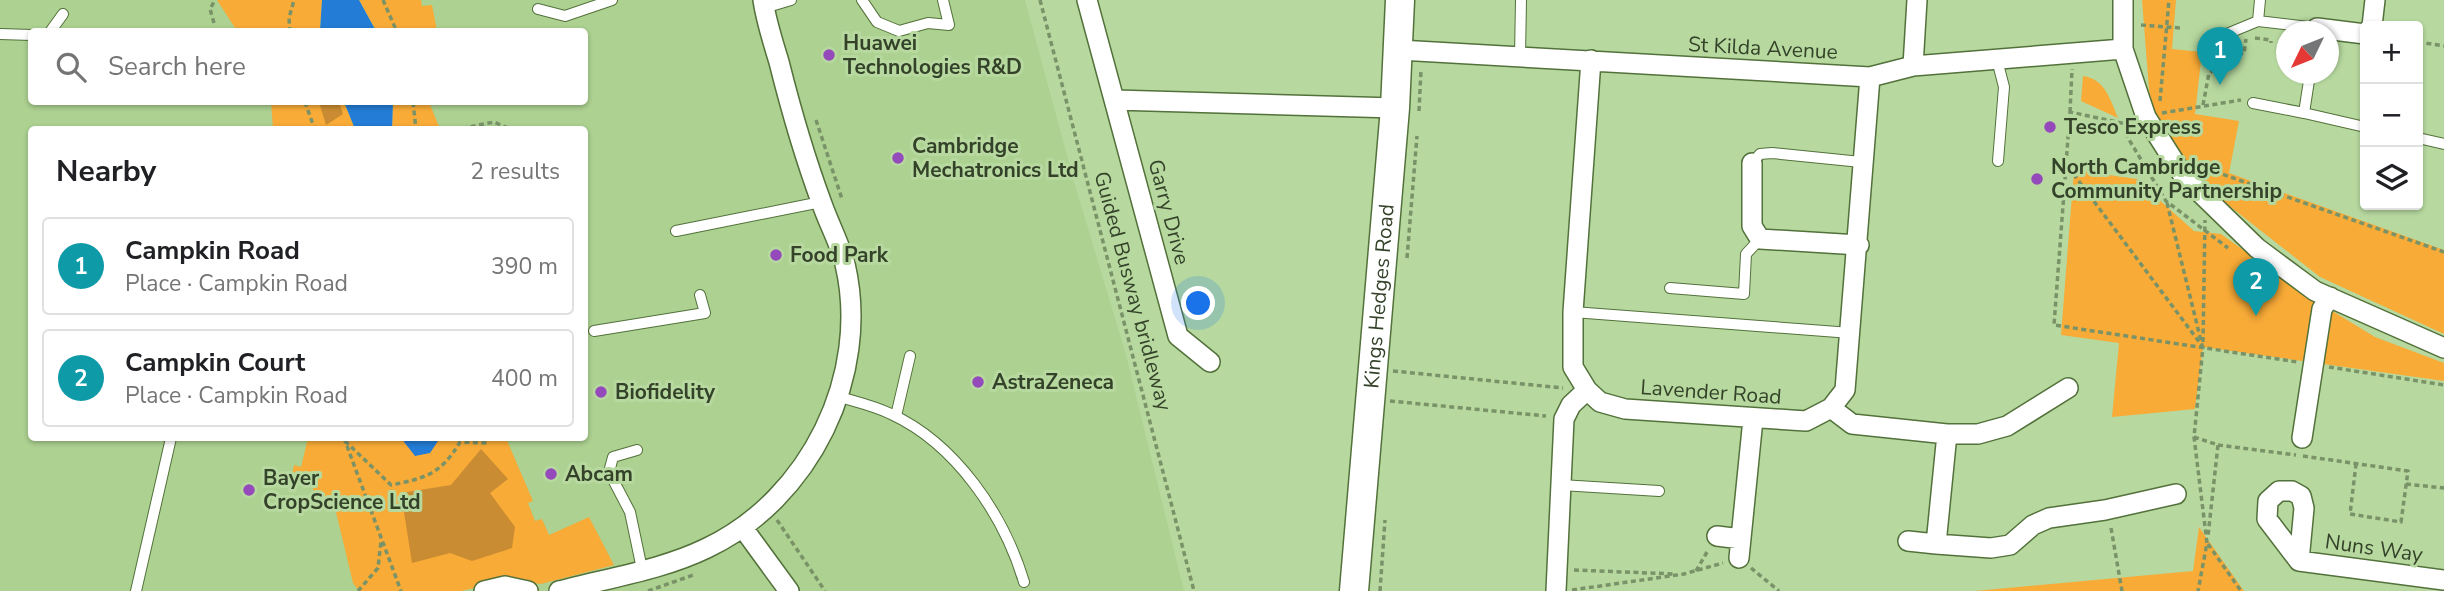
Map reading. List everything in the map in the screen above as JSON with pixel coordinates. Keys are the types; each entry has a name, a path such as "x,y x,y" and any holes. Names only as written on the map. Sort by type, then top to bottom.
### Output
{"street":[{"name":"Garry Drive","path":"1087,0 1178,336 1210,362"},
{"name":"Kings Hedges Road","path":"1354,591 1395,108 1400,0"},
{"path":"1913,66 1917,0"},
{"path":"2123,0 2123,49 2184,177 2258,248 2315,291 2444,348"},
{"path":"2373,21 2375,0"},
{"path":"559,591 706,549 743,528 766,507 816,446 840,397 852,335 845,264 821,202 764,4"},
{"path":"2339,32 2360,34"},
{"name":"St Kilda Avenue","path":"1399,50 1870,77 1913,66 2123,49"},
{"path":"1556,591 1564,419 1578,387 1573,367 1573,312 1591,60"},
{"path":"1870,77 1861,162 1859,245 1852,333 1845,390 1831,408 1852,424 1947,434 1978,434 2007,426 2068,388"},
{"path":"1115,100 1395,108"},
{"path":"1752,163 1752,226 1760,239 1859,245"},
{"path":"2302,438 2322,309 2330,297"},
{"name":"Lavender Road","path":"1578,387 1600,402 1625,409 1806,421 1831,408"},
{"path":"1713,540 1740,548 1753,419"},
{"path":"1936,544 1947,434"},
{"path":"1908,541 1991,548 2010,544 2033,525 2049,518 2105,510 2176,494"},
{"path":"743,528 789,591"},
{"name":"Nuns Way","path":"2299,561 2444,580"},
{"path":"484,591 505,586 528,591"}],"lane":[{"path":"538,9 565,16 612,0"},
{"path":"764,4 791,0"},
{"path":"862,0 877,22 899,32 928,23 949,25 943,0"},
{"path":"1520,56 1521,0"},
{"path":"2259,21 2260,0"},
{"path":"53,28 63,14"},
{"path":"2229,33 2259,21 2276,24"},
{"path":"0,34 28,35"},
{"path":"1997,60 2004,87 1997,161"},
{"path":"2304,113 2308,84"},
{"path":"2253,103 2360,126"},
{"path":"2423,139 2444,144"},
{"path":"1752,163 1760,154 1772,153 1861,162"},
{"path":"676,231 821,202"},
{"path":"1670,288 1744,294 1746,254 1760,239"},
{"path":"594,331 705,313 700,295"},
{"path":"1573,312 1852,333"},
{"path":"896,416 910,356"},
{"path":"840,397 896,416 918,428 967,474 999,519 1024,582"},
{"path":"136,591 170,441"},
{"path":"637,450 613,457 609,472 630,512 642,569"},
{"path":"1561,485 1659,491"}],"path":[{"path":"214,23 210,9 215,0"},
{"path":"290,28 289,18 294,0"},
{"path":"383,0 395,28"},
{"name":"Guided Busway bridleway","path":"1040,0 1194,591"},
{"path":"2154,111 2162,100 2169,0"},
{"path":"2123,23 2181,29"},
{"path":"2203,105 2209,73 2239,53 2244,54 2247,37 2272,40 2271,43"},
{"path":"2423,43 2444,46"},
{"path":"2072,54 2054,325 2203,347"},
{"path":"2070,112 2126,124 2154,111 2241,100 2253,103"},
{"path":"306,105 314,126"},
{"path":"413,105 416,126"},
{"path":"2154,111 2166,126"},
{"path":"474,126 494,122 503,126"},
{"path":"2187,162 2444,252"},
{"path":"2066,164 2203,347"},
{"path":"2166,201 2203,347"},
{"path":"2210,204 2203,228 2203,347 2194,438 2207,543 2241,591"},
{"path":"1394,372 1564,388 1578,387"},
{"path":"1562,398 1564,388"},
{"path":"1391,401 1556,417"},
{"path":"2194,438 2218,445 2408,471 2400,522 2350,514 2356,464"},
{"path":"345,441 401,591"},
{"path":"346,441 391,485 424,479 447,463 460,442 485,441"},
{"path":"2198,591 2207,543 2218,445"},
{"path":"2406,484 2444,488"},
{"path":"2105,510 2114,535 2122,591"},
{"path":"777,521 825,591"},
{"path":"358,591 378,568 381,537"},
{"path":"1696,571 1713,540"},
{"path":"1556,591 1583,590 1684,574 1696,571 1740,548 1779,591"},
{"path":"1566,567 1570,570 1684,574"}],"shaded area":[{"path":"0,0 1025,0 1075,185 1126,355 1184,591 0,591"},
{"path":"217,0 322,0 320,28 235,28"},
{"path":"359,0 421,0 422,6 432,5 436,28 374,28"},
{"path":"2142,0 2176,0 2172,49 2202,52 2195,114 2239,121 2229,173 2444,250 2444,334 2320,277 2209,190 2170,146 2150,102"},
{"path":"2083,76 2102,86 2118,118 2081,101"},
{"path":"271,105 345,105 354,126 273,126"},
{"path":"320,105 340,105 343,114 326,125"},
{"path":"393,105 430,105 439,126 392,126"},
{"path":"2074,170 2144,180 2155,196 2194,231 2221,234 2306,295 2375,337 2444,363 2444,381 2203,347 2195,409 2112,417 2119,343 2061,335"},
{"path":"307,441 404,441 416,456 436,441 507,441 533,501 528,503 535,521 542,519 549,535 589,517 614,565 541,584 510,580 461,591 359,591 353,583 335,508 323,510 313,499 313,484 291,479 294,465 301,467"},
{"path":"481,449 508,479 490,493 515,527 512,548 472,561 450,553 412,563 401,493 451,485"},
{"path":"2199,527 2244,591 1975,591 2193,571"}],"water":[{"path":"322,0 359,0 374,28 320,28"},
{"path":"345,105 393,105 392,126 354,126"},
{"path":"403,441 438,441 430,453 415,456"}],"place":[{"name":"Huawei Technologies R&D","path":"829,55"},
{"name":"Campkin Road","path":"2220,85"},
{"name":"Tesco Express","path":"2050,127"},
{"name":"Cambridge Mechatronics Ltd","path":"898,158"},
{"name":"North Cambridge Community Partnership","path":"2037,179"},
{"name":"Food Park","path":"776,255"},
{"name":"Campkin Court","path":"2256,316"},
{"name":"AstraZeneca","path":"978,382"},
{"name":"Biofidelity","path":"601,392"},
{"name":"Abcam","path":"551,474"},
{"name":"Bayer CropScience Ltd","path":"249,490"}]}
